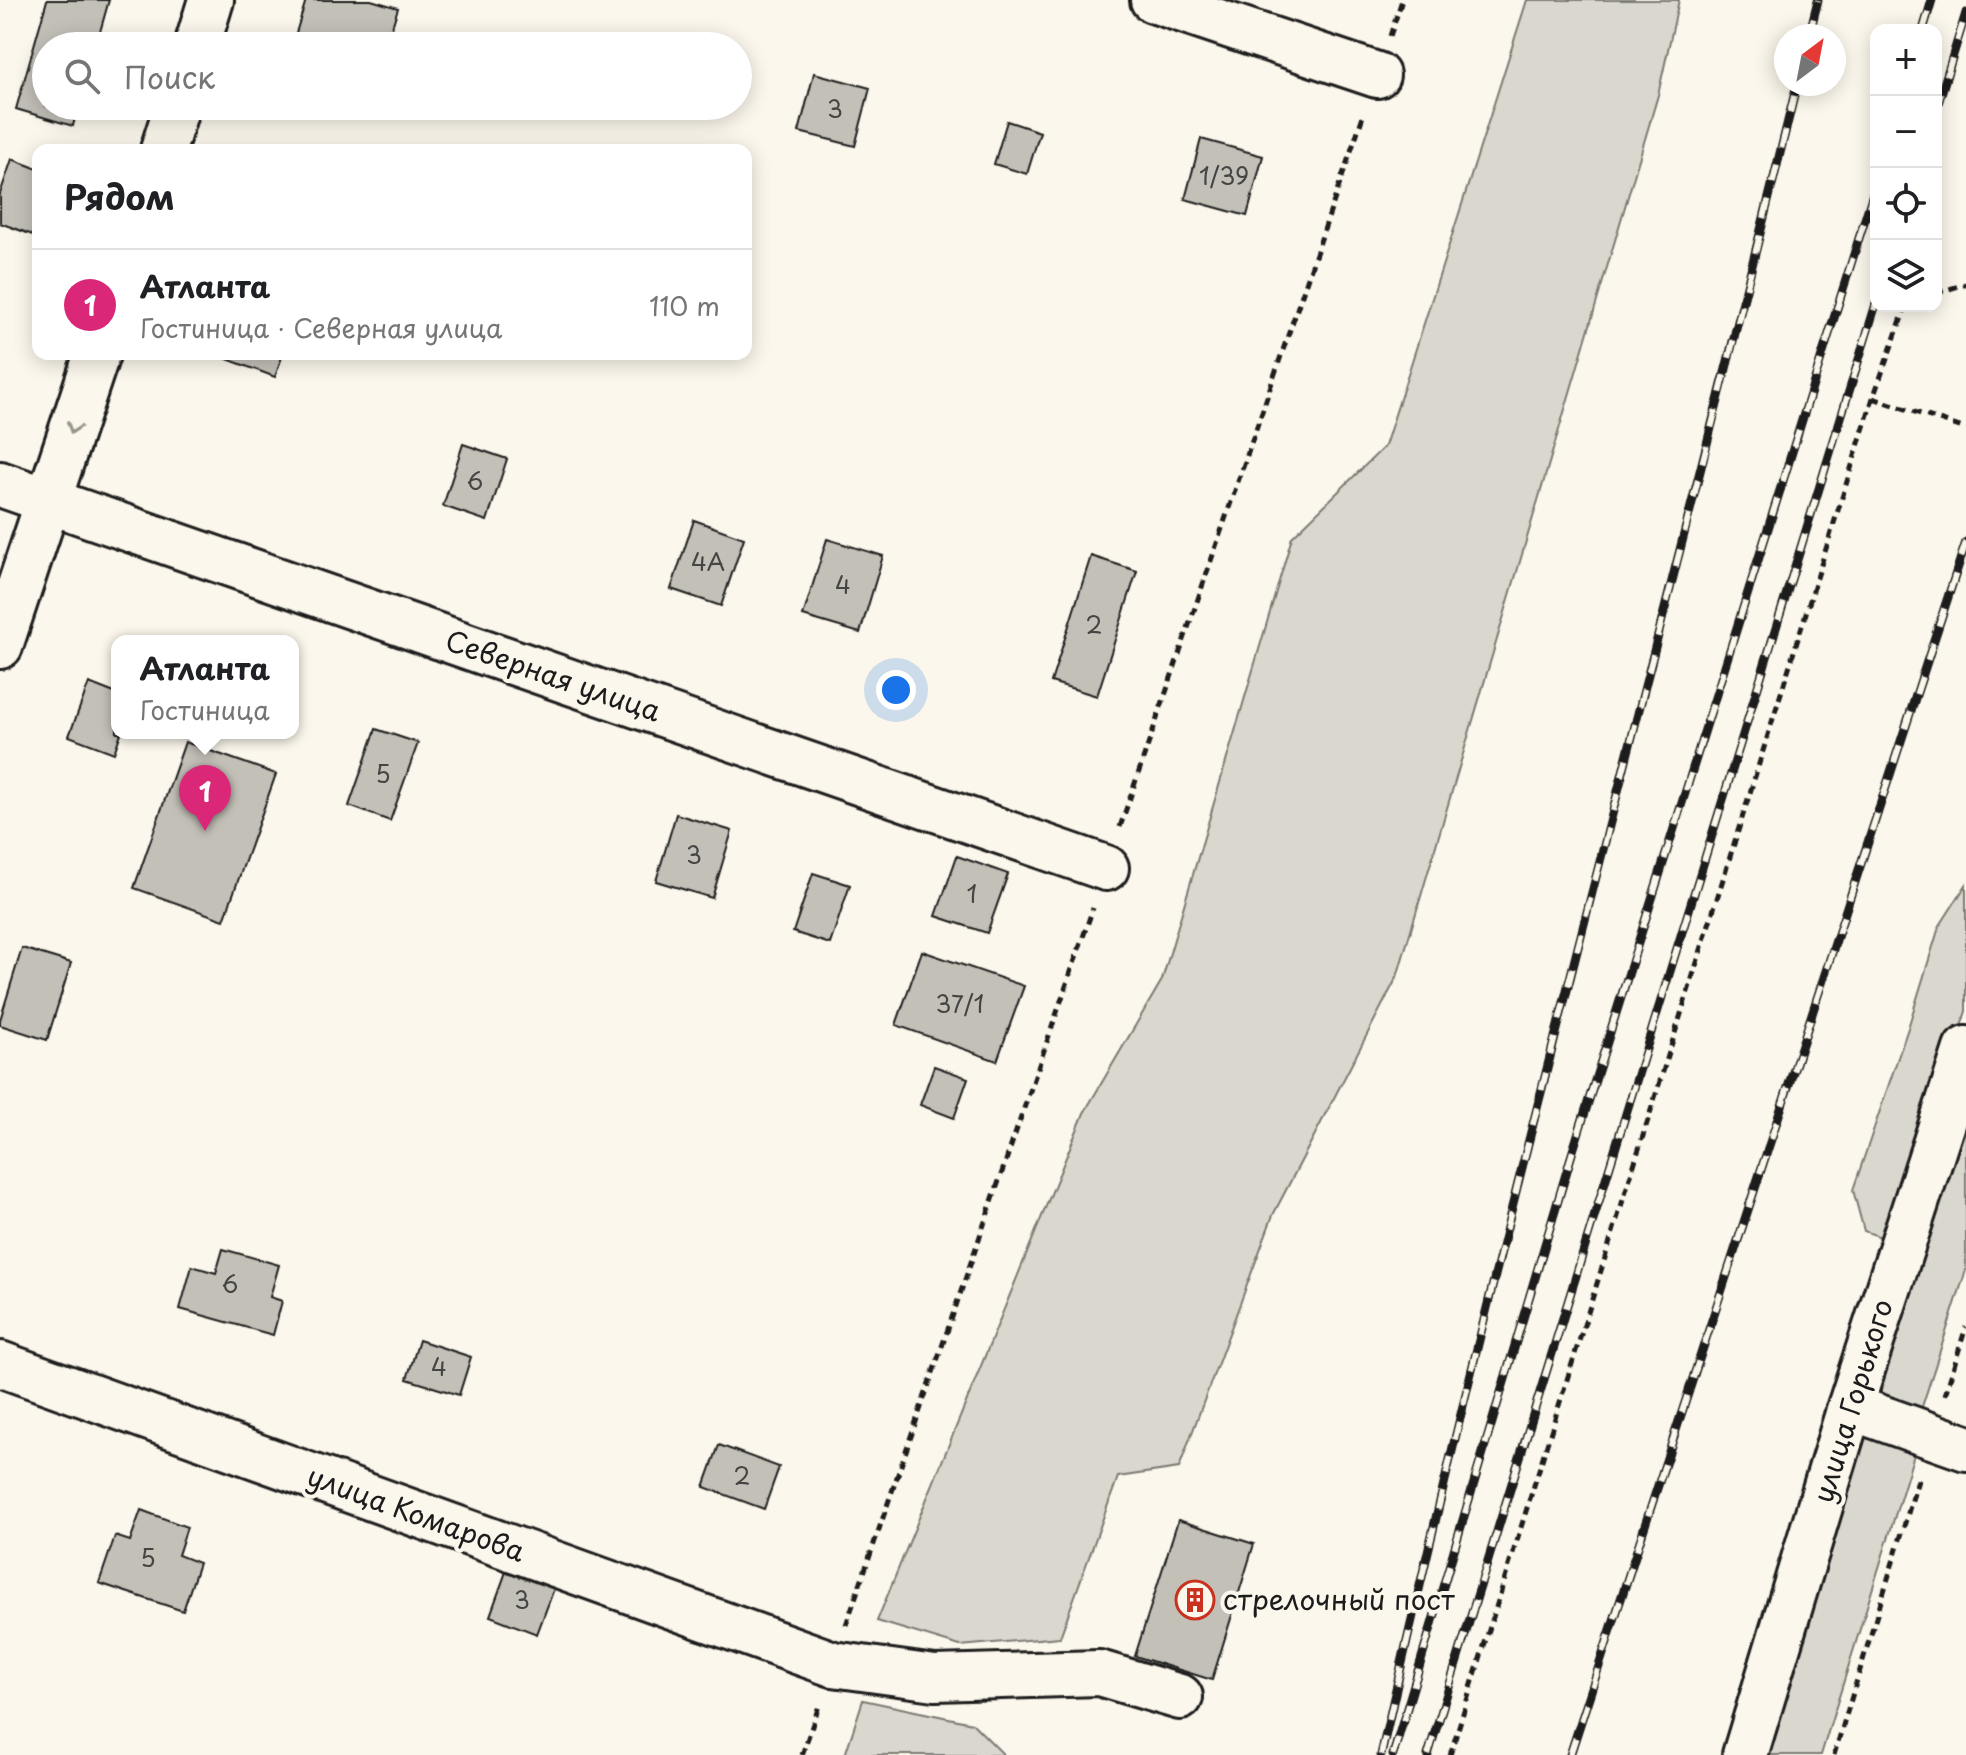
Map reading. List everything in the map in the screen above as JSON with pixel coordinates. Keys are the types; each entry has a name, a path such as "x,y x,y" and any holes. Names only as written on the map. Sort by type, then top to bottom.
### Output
{"street":[{"path":"201,32 211,0"},
{"path":"1153,0 1377,75"},
{"path":"165,144 173,120"},
{"path":"0,646 95,360"},
{"name":"Северная улица","path":"0,484 1106,868"},
{"name":"улица Горького","path":"1745,1755 1850,1407 1966,1049"},
{"name":"улица Комарова","path":"0,1364 833,1664 935,1678 1099,1673 1180,1697"},
{"path":"1850,1407 1949,1442"}],"path":[{"path":"1942,291 1966,284"},
{"path":"1450,1755 1873,398 1904,312"},
{"path":"1873,398 1966,429"},
{"path":"1834,1755 1949,1442 1966,1327"}],"shaded area":[{"path":"1527,0 1679,0 1658,95 1397,977 1273,1215 1179,1468 1118,1477 1060,1637 960,1646 877,1621 1084,1113 1162,980 1292,537 1385,446"},
{"path":"1966,885 1966,1011 1892,1241 1864,1231 1853,1190 1939,927"},
{"path":"1966,1097 1966,1270 1920,1413 1869,1400"},
{"path":"1860,1429 1916,1448 1821,1755 1761,1755"},
{"path":"863,1700 972,1723 1004,1755 845,1755"}],"building":[{"path":"47,0 109,0 100,32 38,32"},
{"path":"306,0 371,0 398,8 390,32 296,32"},
{"path":"32,53 32,114 16,109"},
{"path":"814,73 870,88 855,146 799,132"},
{"path":"53,120 74,120 73,126"},
{"path":"1007,121 1040,132 1027,174 994,164"},
{"path":"1201,139 1263,156 1247,216 1185,199"},
{"path":"12,159 32,167 32,235 0,223 0,194"},
{"path":"230,360 281,360 275,377"},
{"path":"463,444 507,459 487,521 443,506"},
{"path":"694,520 744,538 721,606 671,589"},
{"path":"827,539 883,556 860,633 803,616"},
{"path":"1091,556 1137,571 1097,696 1051,682"},
{"path":"89,683 111,692 111,739 119,739 114,753 69,736"},
{"path":"376,729 418,743 390,821 349,806"},
{"path":"185,742 276,774 224,920 134,888"},
{"path":"676,814 732,831 712,898 656,881"},
{"path":"957,856 1008,874 987,933 936,916"},
{"path":"813,873 850,885 830,944 793,932"},
{"path":"22,948 71,963 47,1040 0,1025"},
{"path":"922,951 1024,986 997,1061 896,1025"},
{"path":"934,1066 968,1078 954,1118 920,1105"},
{"path":"223,1249 279,1265 270,1297 282,1301 273,1335 180,1309 192,1266 216,1273"},
{"path":"419,1340 471,1357 459,1395 407,1379"},
{"path":"719,1445 779,1467 764,1509 704,1487"},
{"path":"141,1510 187,1527 178,1555 199,1563 183,1611 99,1583 115,1536 130,1541"},
{"name":"стрелочный пост","path":"1178,1520 1254,1544 1212,1680 1135,1656"},
{"path":"507,1569 555,1586 537,1634 490,1616"}],"railway":[{"path":"1812,24 1818,0"},
{"path":"1925,24 1932,0"},
{"path":"1940,96 1966,13"},
{"path":"1381,1755 1429,1545 1532,1127 1794,96"},
{"path":"1393,1755 1571,1157 1870,203"},
{"path":"1428,1755 1874,312"},
{"path":"1570,1755 1966,542"}],"place":[{"name":"Атланта","path":"205,831"},
{"name":"стрелочный пост","path":"1195,1600"}]}
